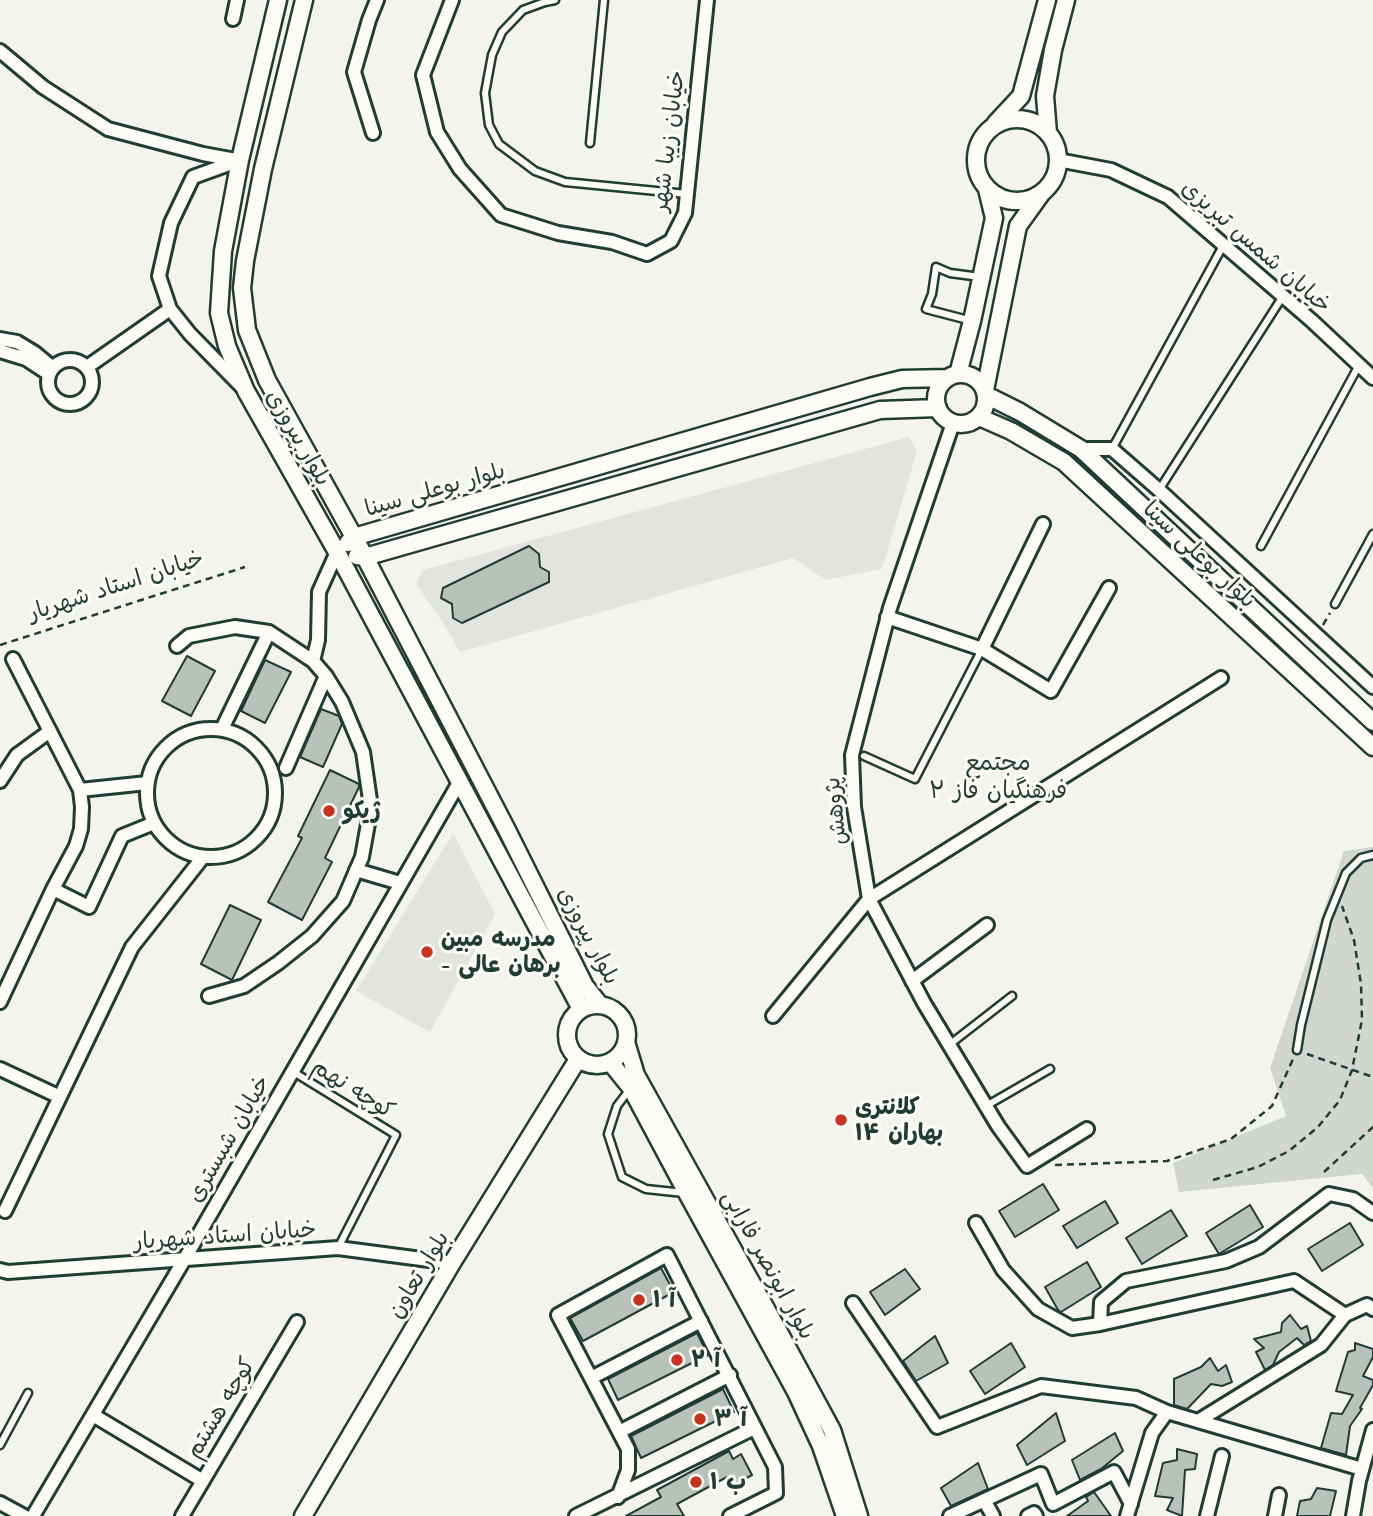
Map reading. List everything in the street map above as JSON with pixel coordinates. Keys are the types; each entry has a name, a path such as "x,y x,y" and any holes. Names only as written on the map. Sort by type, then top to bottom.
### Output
{"street":[{"path":"233,19 237,0"},
{"name":"بلوار پیروزی","path":"278,0 240,160 223,251 219,313 227,346 246,391 337,552 582,1009"},
{"name":"بلوار پیروزی","path":"304,0 263,169 245,261 242,288 247,330 267,380 365,557 585,986 600,1005"},
{"path":"373,133 354,72 377,0"},
{"name":"خیابان زیبا شهر","path":"452,0 424,75 437,132 460,169 501,215 558,233 612,242 647,254 671,241 685,213 707,0"},
{"path":"1047,0 1021,96 981,140 975,157 978,174 987,189 994,218 972,321 953,376 940,386 936,397 938,408 944,417 953,423 971,422 979,416 986,403 985,393 1018,226 1054,178 1058,160 1048,133 1045,96 1066,0"},
{"path":"0,51 43,87 108,129 203,154 240,160"},
{"path":"992,127 1011,119 1031,121 1048,133"},
{"path":"240,160 193,177 171,223 159,276 170,309 190,334 246,391"},
{"name":"خیابان شمس تبریزی","path":"1058,160 1111,170 1168,197 1373,378"},
{"path":"987,189 1000,198 1014,202 1029,200 1042,192"},
{"path":"87,367 170,309"},
{"path":"0,339 17,342 35,353 51,371"},
{"path":"0,351 51,371"},
{"path":"66,360 73,360 87,367 93,380 89,395 78,404 63,404 52,395 48,381 51,371 66,360"},
{"path":"953,376 969,375 979,381 985,393"},
{"name":"بلوار بوعلی سینا","path":"337,552 354,537 870,387 902,380 953,376"},
{"name":"بلوار بوعلی سینا","path":"985,393 1081,449 1373,722"},
{"name":"بلوار بوعلی سینا","path":"337,552 365,557 880,410 938,408"},
{"name":"بلوار بوعلی سینا","path":"979,416 1064,462 1373,747"},
{"name":"پژوهش","path":"953,423 887,617 852,755 854,807 869,899 949,1045 998,1126 1027,1166 1087,1129"},
{"path":"1081,449 1112,449 1373,687"},
{"path":"982,649 1043,524"},
{"path":"313,661 318,640 319,592 337,552"},
{"path":"887,617 982,649 1051,691 1109,588"},
{"path":"177,646 190,636 234,627 269,632 313,661 342,702 363,752 371,807 362,857 344,901 312,936 244,986 209,996"},
{"path":"222,729 269,632"},
{"path":"0,1002 76,846 81,818 80,790 13,659"},
{"path":"286,768 326,676"},
{"path":"774,1016 869,899 1222,678"},
{"path":"201,729 222,729 243,736 260,750 271,769 275,791 272,813 262,832 245,847 225,856 203,857 183,851 167,839 154,823 148,804 148,783 154,764 166,747 182,735 201,729"},
{"path":"0,781 17,755 50,731"},
{"name":"خیابان شبستری","path":"33,1516 460,782"},
{"path":"80,790 148,783"},
{"path":"53,889 89,907 122,836 154,823"},
{"path":"5,1211 132,947 203,857"},
{"path":"356,870 400,883"},
{"path":"912,981 987,925"},
{"path":"600,1005 617,1013 626,1031 626,1042 617,1057 599,1065 578,1059 567,1039 573,1017 582,1009 600,1005"},
{"name":"بلوار ابونصر فارابی","path":"626,1042 636,1075 821,1446 845,1516"},
{"name":"بلوار تعاون","path":"303,1516 452,1263 578,1059"},
{"name":"بلوار ابونصر فارابی","path":"610,1062 631,1088 780,1334 832,1430 859,1516"},
{"path":"0,1069 60,1097"},
{"path":"1100,1324 1101,1302 1126,1282 1226,1261 1259,1247 1329,1194 1353,1199 1373,1213"},
{"path":"976,1223 1003,1270 1038,1309 1072,1328 1294,1281 1345,1315"},
{"name":"خیابان استاد شهریار","path":"0,1270 8,1272 338,1248 452,1263"},
{"path":"618,1497 628,1470 628,1449 558,1315 667,1255 775,1467 776,1493 730,1516"},
{"path":"853,1303 937,1427 1041,1385 1136,1398 1167,1412 1362,1469"},
{"path":"1198,1421 1321,1345 1345,1315 1367,1305 1373,1309"},
{"path":"591,1378 701,1321"},
{"name":"کوچه هشتم","path":"182,1516 297,1322"},
{"path":"619,1432 730,1375"},
{"path":"1129,1510 1152,1433 1167,1412"},
{"path":"93,1415 203,1481"},
{"path":"576,1516 754,1428"},
{"path":"1353,1516 1373,1430"},
{"path":"1207,1516 1222,1456"},
{"path":"950,1516 1041,1474 1053,1504 1114,1472 1129,1510"},
{"path":"1275,1516 1279,1495"},
{"path":"984,1500 993,1516"},
{"path":"0,1503 24,1516"},
{"path":"1028,1516 1034,1513 1036,1516"}],"lane":[{"path":"555,0 523,10 502,32 492,55 485,93 489,125 499,144 535,171 565,182 687,194"},
{"path":"590,143 604,0"},
{"path":"1112,449 1224,244"},
{"path":"972,321 926,309 932,294 936,267 981,277"},
{"path":"1159,490 1283,296"},
{"path":"1261,546 1359,365"},
{"path":"1335,604 1373,534"},
{"path":"864,756 915,779 982,649"},
{"path":"1297,1050 1327,920 1346,873 1361,858 1373,855"},
{"path":"949,1045 1012,996"},
{"path":"986,1106 1050,1069"},
{"name":"کوچه نهم","path":"292,1071 396,1135 338,1248"},
{"path":"631,1088 617,1106 608,1134 622,1177 646,1189 693,1190"},
{"path":"0,1445 28,1393"}],"path":[{"name":"خیابان استاد شهریار","path":"0,645 245,567"},
{"path":"1318,635 1335,604"},
{"path":"1213,1180 1258,1167 1289,1151 1318,1127 1340,1100 1352,1070 1362,1020 1361,984 1354,940 1338,893"},
{"path":"1054,1165 1167,1161 1231,1139 1272,1106 1297,1050 1373,1077"},
{"path":"1324,1172 1373,1127"}],"shaded area":[{"path":"909,437 917,451 882,569 826,580 793,558 460,652 416,584 423,570"},
{"name":"مدرسه مبین - برهان عالی","path":"453,833 495,914 430,1032 356,991"},
{"path":"1373,847 1373,1188 1362,1174 1179,1192 1173,1163 1286,1116 1270,1068 1344,851"}],"building":[{"path":"529,546 539,554 540,567 549,572 549,582 462,623 453,618 452,604 441,598 443,588"},
{"path":"187,656 215,671 191,716 162,701"},
{"path":"265,660 291,672 265,723 241,711"},
{"path":"321,709 339,716 342,724 323,767 300,757"},
{"path":"330,770 359,784 359,787 325,858 332,862 302,920 268,902 302,838 298,836"},
{"path":"230,905 261,920 232,980 201,964"},
{"path":"1043,1184 1059,1210 1015,1237 999,1211"},
{"path":"1105,1201 1118,1223 1077,1248 1063,1226"},
{"path":"1250,1205 1263,1227 1219,1254 1206,1233"},
{"path":"1171,1210 1187,1236 1142,1264 1126,1238"},
{"path":"1350,1223 1363,1245 1322,1271 1308,1249"},
{"path":"1087,1262 1101,1287 1061,1312 1045,1287"},
{"name":"آ ۱","path":"661,1268 674,1292 583,1341 570,1318"},
{"path":"905,1269 920,1289 885,1315 870,1292"},
{"path":"1290,1315 1301,1329 1307,1326 1311,1341 1304,1345 1297,1338 1279,1352 1273,1365 1265,1370 1256,1352 1264,1348 1254,1339 1281,1332 1282,1323"},
{"name":"آ ۲","path":"697,1333 708,1355 618,1400 608,1379"},
{"path":"935,1336 948,1363 916,1381 903,1361"},
{"path":"1011,1343 1025,1367 985,1394 970,1371"},
{"path":"1355,1343 1373,1349 1373,1357 1363,1376 1373,1380 1373,1385 1360,1408 1362,1409 1350,1426 1346,1455 1321,1448 1331,1413 1342,1414 1353,1395 1336,1391 1348,1352 1355,1350"},
{"path":"1210,1358 1218,1371 1226,1365 1232,1382 1222,1386 1211,1384 1187,1409 1174,1405 1174,1379 1201,1367"},
{"name":"آ ۳","path":"723,1389 734,1412 641,1458 631,1436"},
{"path":"1056,1413 1065,1441 1027,1465 1017,1445"},
{"path":"1115,1433 1123,1451 1101,1469 1080,1480 1072,1460"},
{"path":"1177,1449 1197,1454 1195,1469 1185,1470 1182,1516 1167,1510 1173,1498 1155,1496 1163,1463 1177,1460"},
{"name":"ب ۱","path":"729,1451 733,1459 741,1454 752,1475 732,1486 727,1477 677,1504 684,1516 626,1516 661,1497 657,1490"},
{"path":"978,1463 988,1489 951,1506 941,1488"},
{"path":"1317,1488 1336,1491 1330,1516 1297,1516 1300,1501 1311,1499"},
{"path":"1094,1492 1111,1516 1067,1516 1088,1501 1086,1497"}],"place":[{"name":"ژیکو","path":"329,811"},
{"name":"مدرسه مبین - برهان عالی","path":"427,952"},
{"name":"کلانتری ۱۴ بهاران","path":"841,1120"},
{"name":"آ ۱","path":"639,1300"},
{"name":"آ ۲","path":"677,1360"},
{"name":"آ ۳","path":"700,1419"},
{"name":"ب ۱","path":"696,1482"}],"district":[{"name":"مجتمع فرهنگیان فاز ۲","path":"998,777"}]}
